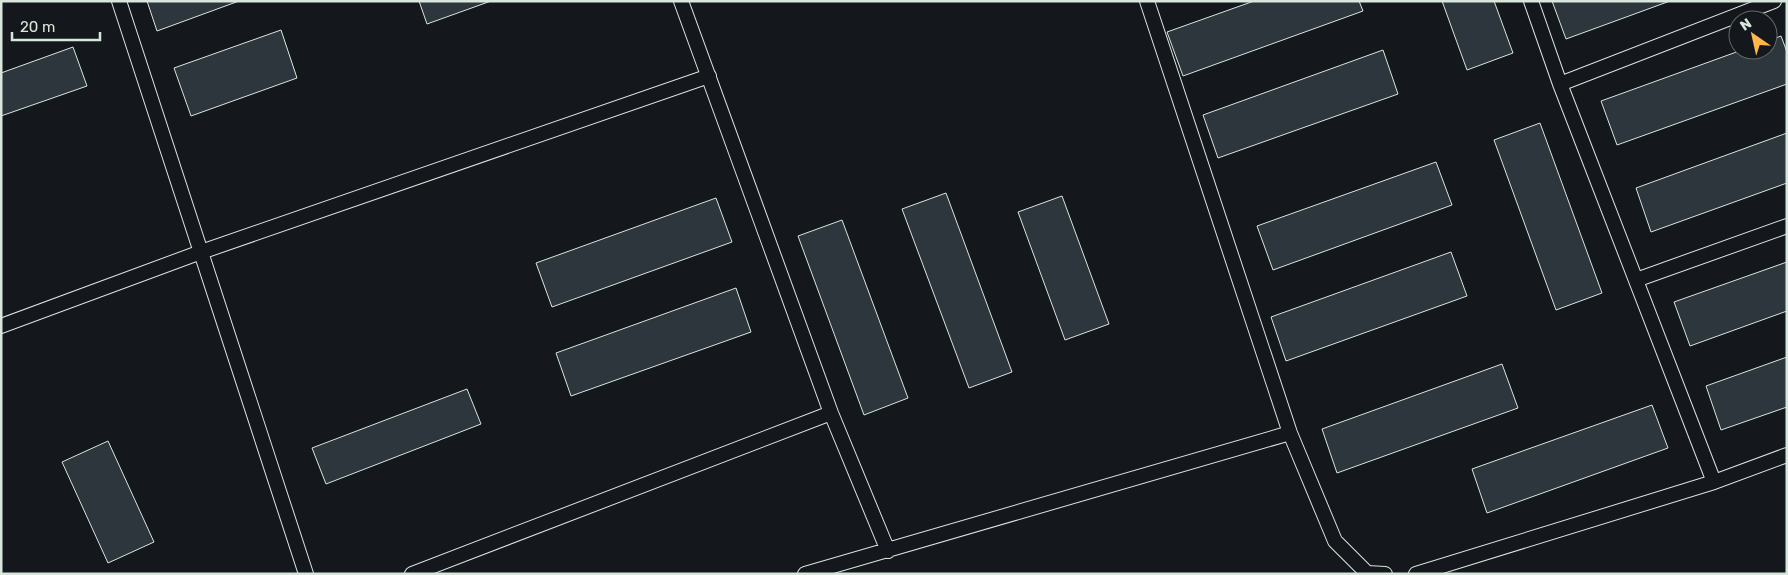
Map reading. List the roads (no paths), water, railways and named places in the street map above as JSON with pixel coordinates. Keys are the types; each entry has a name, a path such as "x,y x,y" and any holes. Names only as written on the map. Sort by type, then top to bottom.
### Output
{"lane":[{"path":"119,1 306,574"},
{"path":"681,1 831,413 888,551"},
{"path":"1146,1 1290,433 1335,541 1367,573 1385,574"},
{"path":"1531,1 1560,84 1714,482"},
{"path":"1560,84 1774,1"},
{"path":"1,326 201,252 709,76"},
{"path":"1636,280 1787,226"},
{"path":"412,574 831,413"},
{"path":"804,574 1290,433"},
{"path":"1416,574 1714,482 1787,455"}]}
